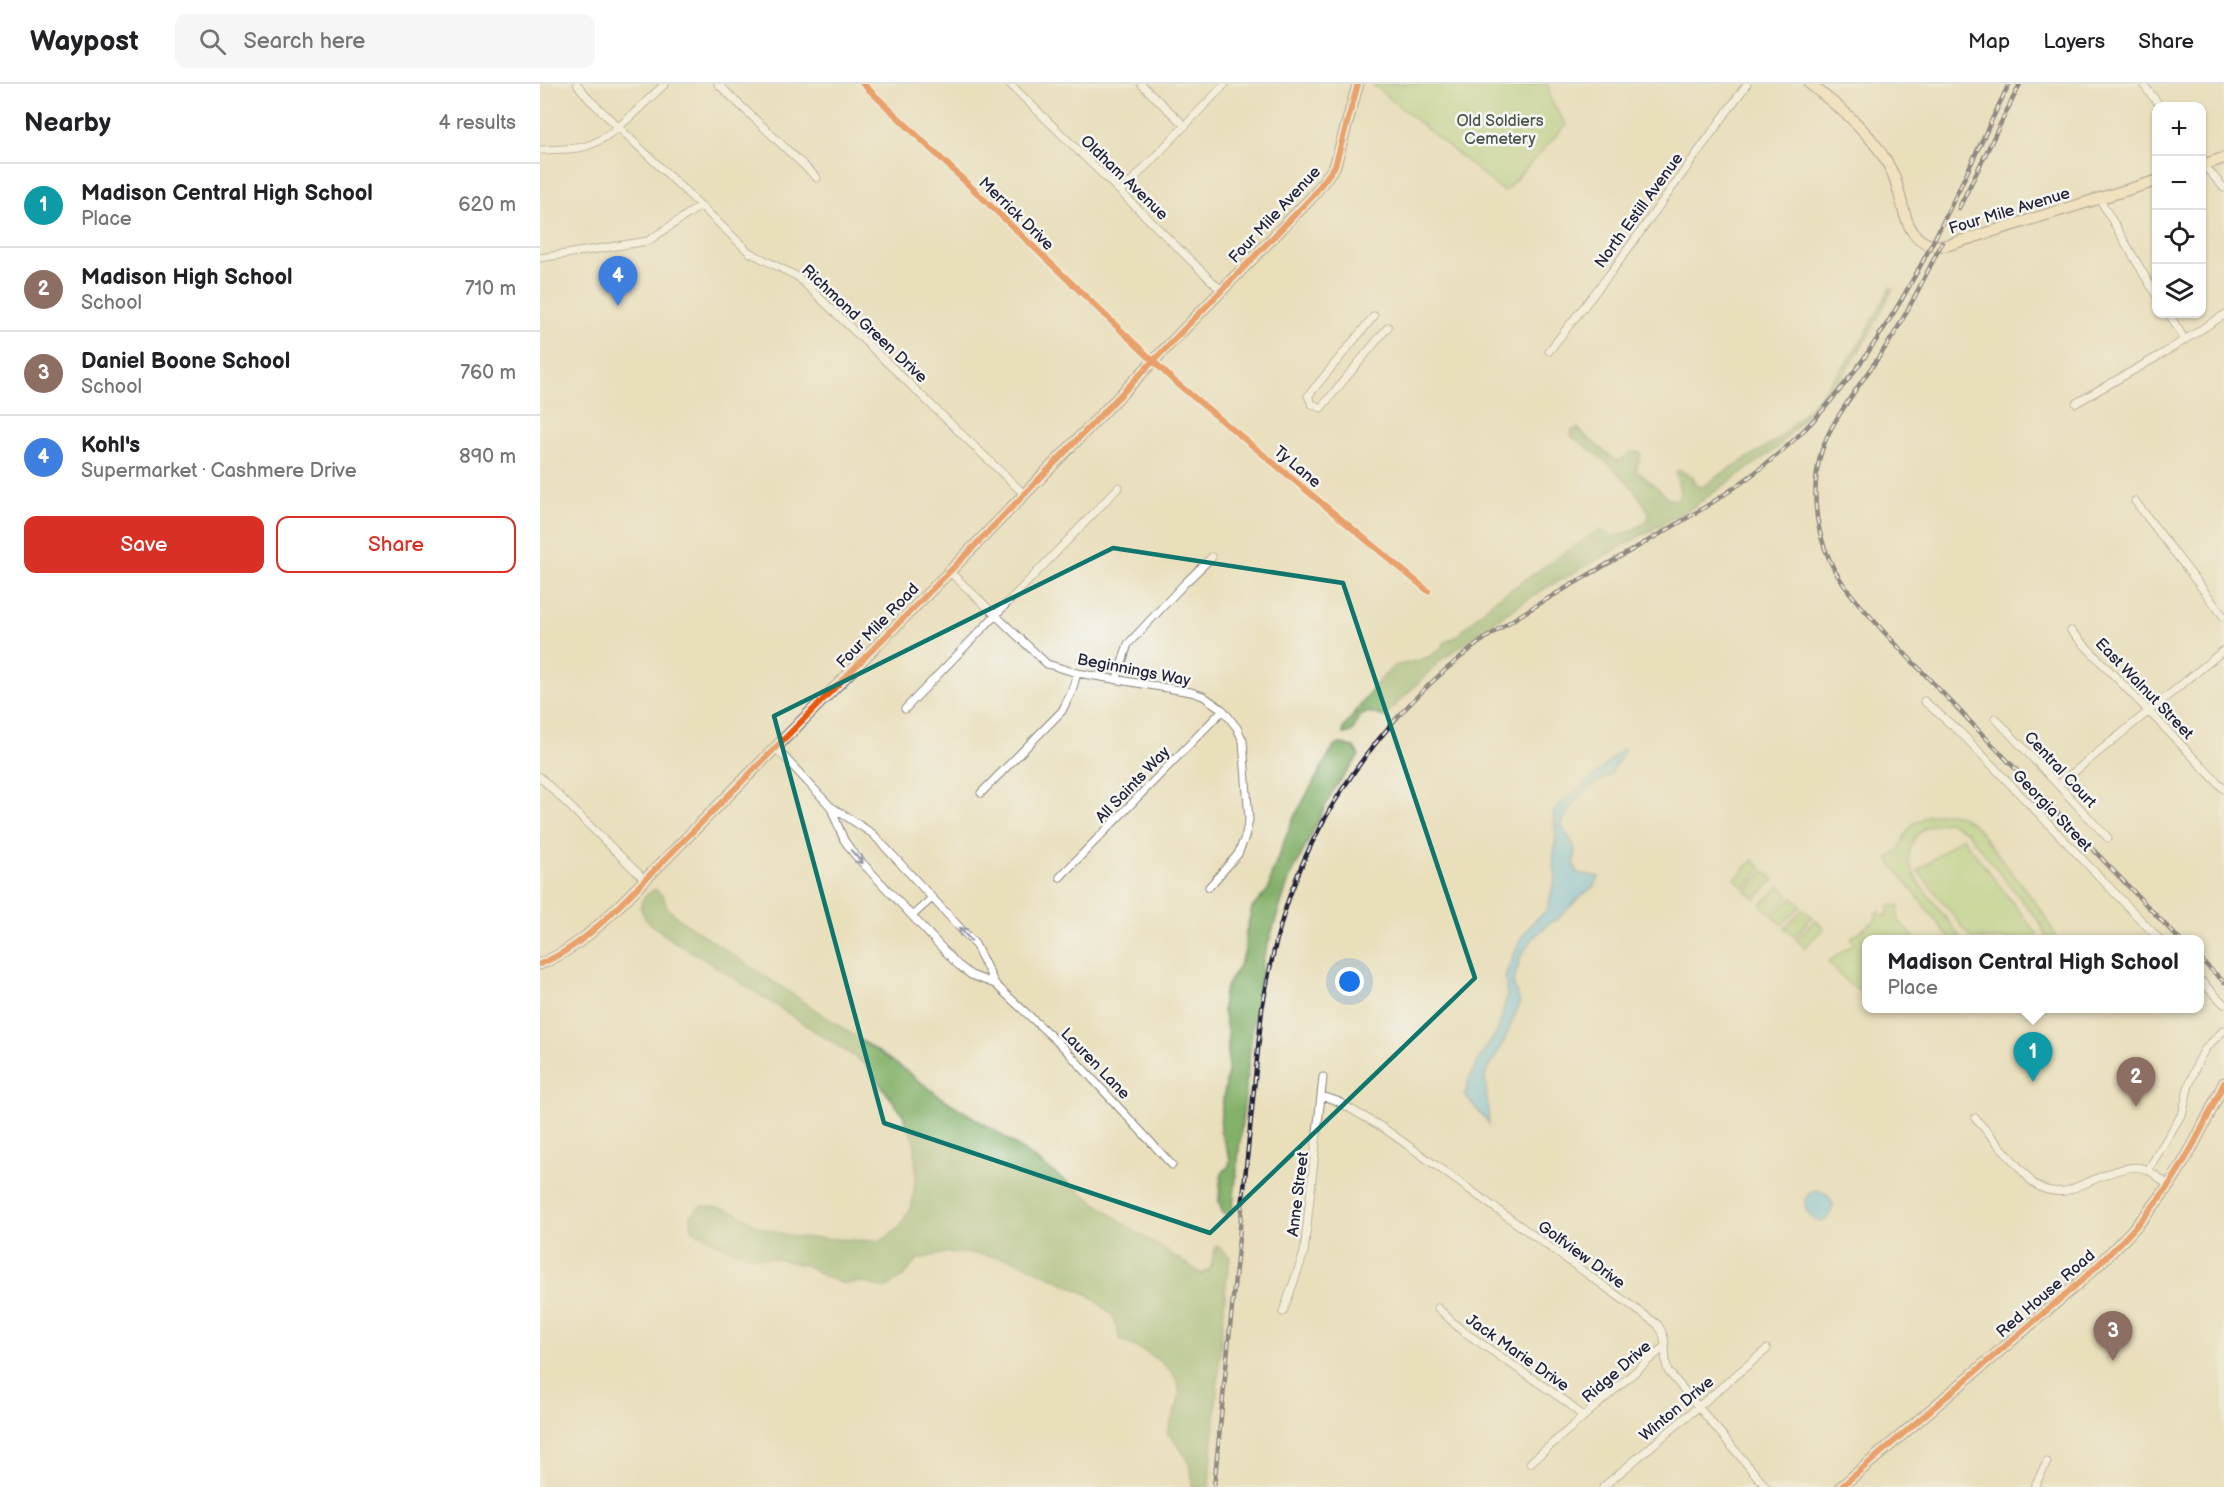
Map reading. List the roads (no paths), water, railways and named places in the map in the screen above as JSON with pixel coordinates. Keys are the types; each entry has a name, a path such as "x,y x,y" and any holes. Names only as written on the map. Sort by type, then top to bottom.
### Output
{"street":[{"name":"Richmond Green Drive","path":"577,84 589,99 749,252 798,277 1024,494"},
{"path":"540,150 584,147 595,142 665,84"},
{"path":"718,84 817,178"},
{"name":"Merrick Drive","path":"863,84 1153,362"},
{"name":"Oldham Avenue","path":"1010,84 1221,290"},
{"path":"1141,84 1185,126"},
{"path":"1122,191 1225,84"},
{"name":"Four Mile Avenue","path":"1221,290 1312,197 1331,174 1338,158 1358,84"},
{"name":"North Estill Avenue","path":"1549,351 1612,271 1747,84"},
{"path":"2143,84 2157,102"},
{"name":"Four Mile Avenue","path":"1814,85 1856,123 1878,147 1894,177 1914,233 1923,242 1931,245 1940,247 1948,245 2152,182"},
{"path":"2206,162 2224,158"},
{"path":"2206,168 2224,188"},
{"path":"2099,198 2152,287"},
{"path":"540,258 648,241 700,206"},
{"name":"Four Mile Road","path":"540,964 562,954 588,935 645,880 1221,290"},
{"path":"2076,402 2224,315"},
{"path":"1374,316 1308,396 1312,404 1321,408 1388,327"},
{"path":"2171,318 2185,340"},
{"name":"Ty Lane","path":"1153,362 1428,591"},
{"path":"904,709 1119,487"},
{"path":"2135,501 2224,617"},
{"path":"1117,678 1128,644 1212,557"},
{"name":"Beginnings Way","path":"949,571 1047,664 1077,673 1191,692 1213,702 1223,710 1237,728 1243,741 1249,820 1238,854 1209,887"},
{"name":"East Walnut Street","path":"2071,631 2224,789"},
{"path":"2058,785 2224,650"},
{"path":"981,793 1062,711 1072,691 1077,673"},
{"name":"Georgia Street","path":"1924,701 1961,733 2156,935"},
{"name":"All Saints Way","path":"1060,877 1223,710"},
{"name":"Central Court","path":"1995,718 2108,838"},
{"name":"Lauren Lane","path":"776,748 830,806 873,834 975,944 995,984 1064,1048 1172,1165"},
{"path":"540,777 645,880"},
{"name":"Lauren Lane","path":"830,806 844,840 854,854 957,964 971,975 995,984"},
{"path":"912,915 932,898"},
{"path":"2204,985 2224,1004"},
{"path":"2148,1170 2183,1112 2188,1088 2205,1049 2224,1030"},
{"name":"Anne Street","path":"1284,1312 1304,1253 1323,1077"},
{"name":"Red House Road","path":"1841,1487 2081,1281 2130,1233 2168,1185 2193,1146 2224,1083"},
{"name":"Golfview Drive","path":"1322,1095 1337,1101 1385,1129 1650,1319 1662,1330 1665,1337 1664,1358 1668,1371 1766,1487"},
{"path":"1975,1118 2033,1183 2051,1192 2072,1189 2128,1167 2148,1170 2168,1185"},
{"name":"Jack Marie Drive","path":"1438,1308 1460,1329 1568,1403 1583,1417"},
{"name":"Ridge Drive","path":"1530,1462 1665,1346"},
{"name":"Winton Drive","path":"1603,1487 1767,1349"},
{"path":"2034,1487 2048,1462"}],"water":[{"path":"1622,749 1625,750 1611,774 1589,788 1573,803 1561,825 1574,847 1574,865 1578,873 1599,877 1595,885 1558,919 1534,937 1521,955 1513,984 1520,1003 1503,1043 1485,1075 1489,1124 1465,1095 1469,1079 1479,1059 1498,1030 1507,996 1505,976 1521,938 1533,922 1547,910 1556,875 1553,865 1556,834 1553,813 1560,804"},
{"path":"1816,1190 1827,1194 1833,1204 1827,1219 1822,1222 1811,1217 1805,1202 1810,1193"}],"railway":[{"path":"1214,1487 1262,1009 1285,909 1322,823 1342,789 1390,726 1417,697 1476,645 1520,615 1701,510 1751,476 1797,437 1832,399 1864,358 1892,315 1942,224 2009,84"},
{"path":"1959,208 2020,84"},
{"path":"1942,243 1893,336 1846,404 1825,443 1819,460 1815,495 1816,513 1824,547 1842,582 1884,632 2175,935"},
{"path":"2204,963 2224,982"}],"place":[{"name":"Kohl's","path":"618,306"},
{"name":"Madison Central High School","path":"2033,1082"},
{"name":"Madison High School","path":"2136,1107"},
{"name":"Daniel Boone School","path":"2113,1361"}],"park label":[{"name":"Old Soldiers Cemetery","path":"1500,129"}]}
